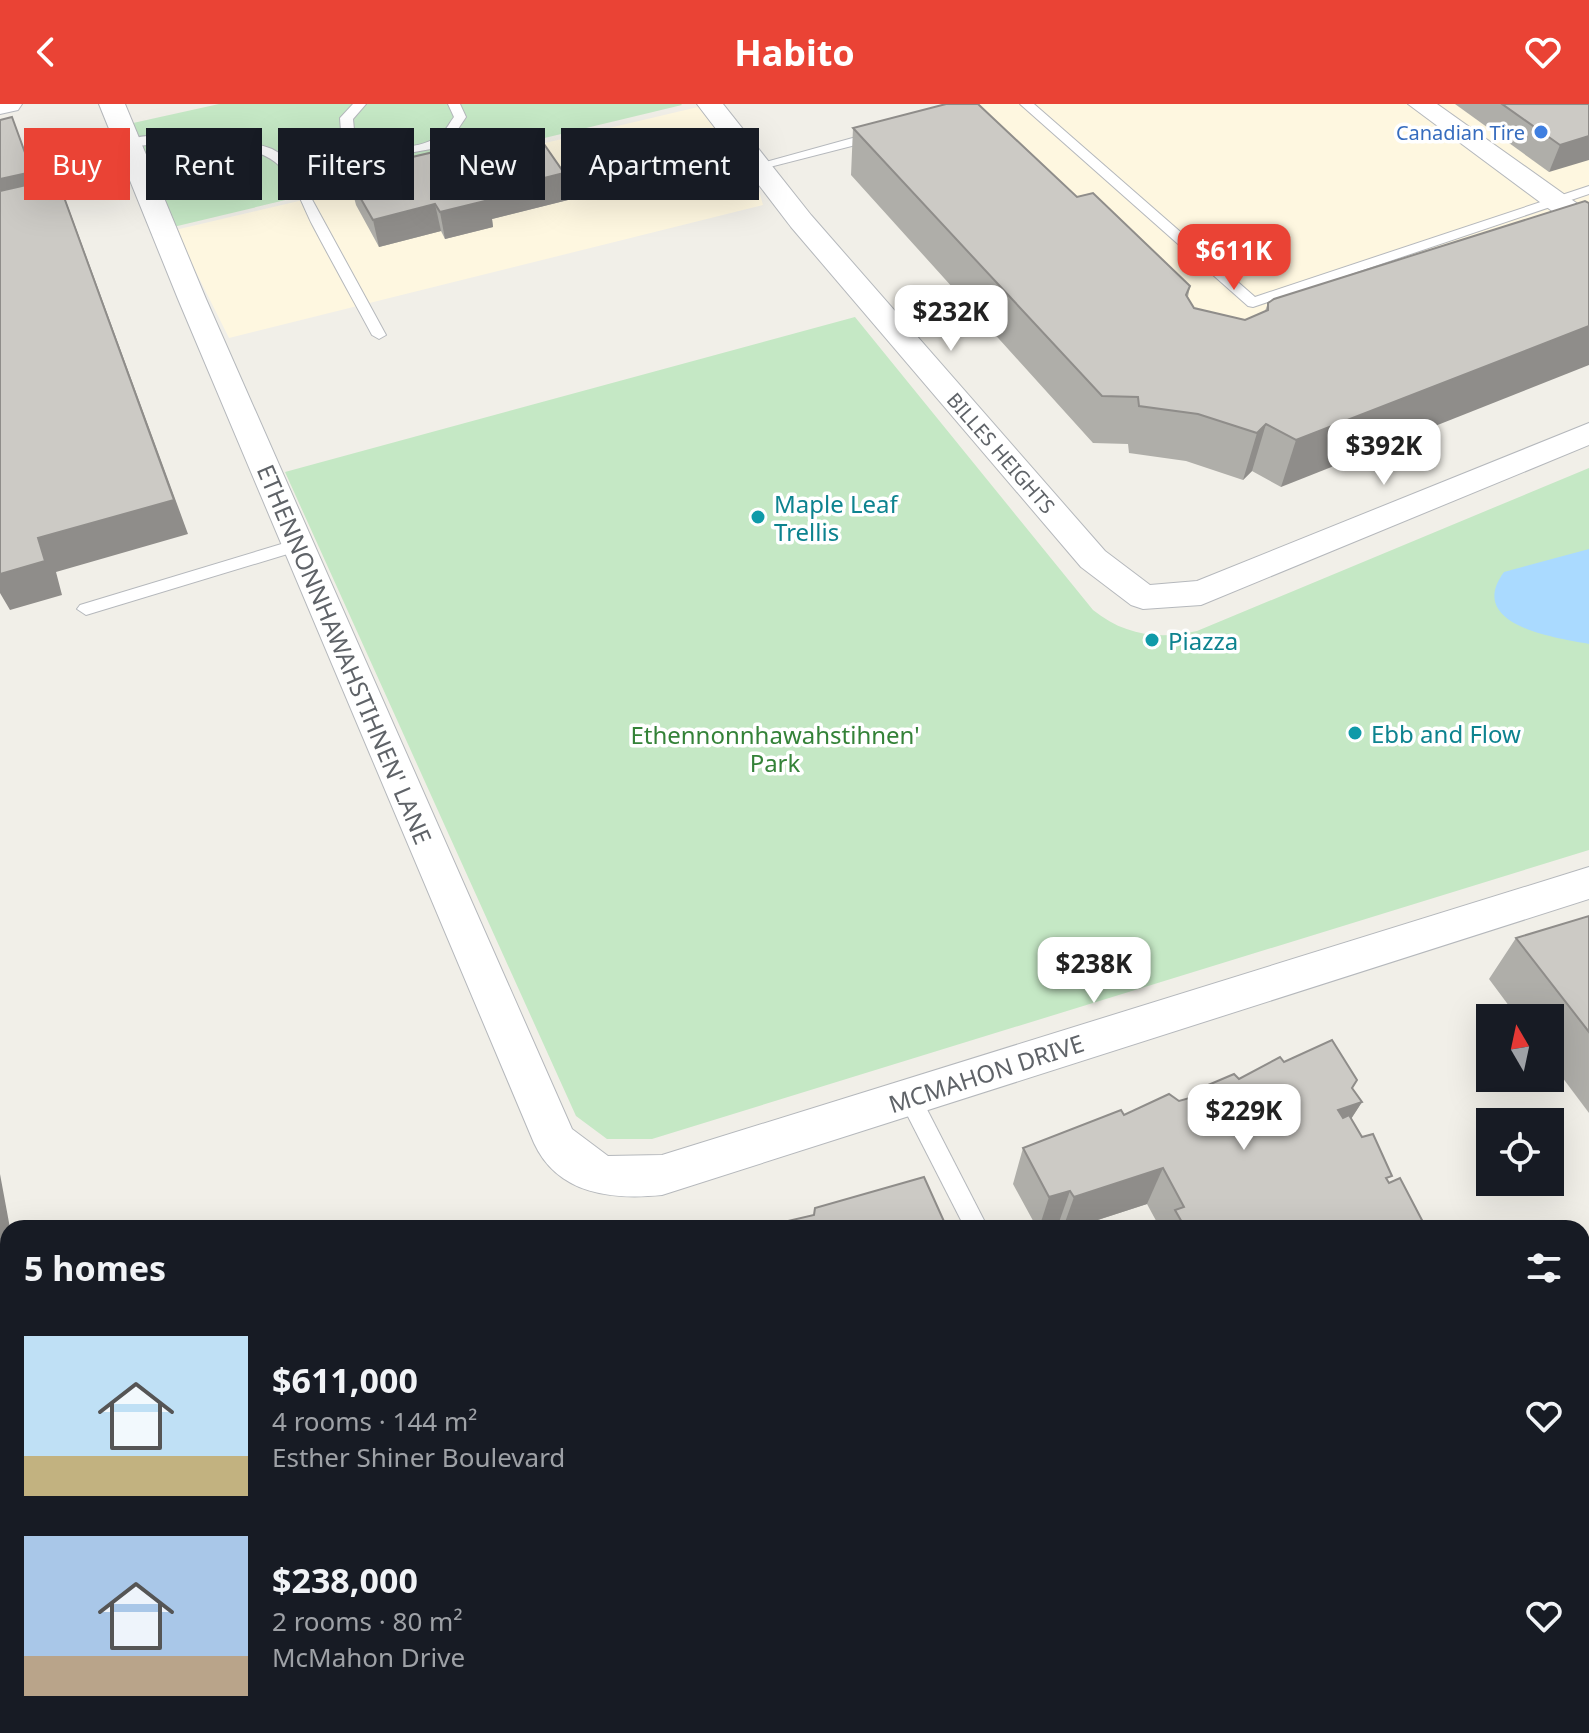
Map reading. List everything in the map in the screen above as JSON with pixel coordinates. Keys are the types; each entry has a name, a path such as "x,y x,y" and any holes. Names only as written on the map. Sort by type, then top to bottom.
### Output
{"main road":[{"path":"0,106 8,104"}],"street":[{"name":"ETHENNONNHAWAHSTIHNEN' LANE","path":"112,104 122,128"},
{"name":"BILLES HEIGHTS","path":"710,104 729,128"},
{"path":"1421,104 1589,225"},
{"name":"ETHENNONNHAWAHSTIHNEN' LANE","path":"130,145 192,299 556,1143 594,1174 609,1180"},
{"name":"BILLES HEIGHTS","path":"759,167 801,221 1101,569 1143,597 1201,593 1589,433"},
{"name":"MCMAHON DRIVE","path":"609,1180 662,1175 1589,883"}],"lane":[{"path":"345,128 346,118 360,104"},
{"path":"414,147 433,143 456,126 460,117 454,104"},
{"path":"1026,104 1253,303 1589,190"},
{"path":"759,166 892,131"},
{"path":"130,143 163,138 228,144 267,152 278,161"},
{"path":"305,200 379,335"},
{"path":"86,609 298,545"},
{"path":"909,1097 973,1220"}],"shaded area":[{"path":"696,104 719,104 735,128 609,128 698,107"},
{"path":"942,104 1589,104 1589,223 1210,342 997,125"},
{"path":"561,139 561,200 759,200 759,191 763,205 229,338 175,230 303,200 414,200 414,174 430,170 430,200 545,200 545,143"}],"green space":[{"path":"219,104 682,105 586,128 561,128 561,134 545,138 545,128 430,128 430,165 414,169 414,128 278,128 278,200 286,200 169,228 157,200 262,200 262,128 146,128 146,175 130,139 130,128 124,125"},
{"name":"Ethennonnhawahstihnen' Park","path":"855,317 1093,610 1117,625 1142,633 1169,635 1197,631 1589,468 1589,850 652,1139 607,1139 576,1116 285,472"}],"water":[{"path":"1589,549 1589,644 1556,638 1519,626 1496,605 1495,590 1504,572"}],"building":[{"path":"946,104 978,104 1077,197 1093,193 1190,286 1186,295 1194,308 1245,320 1268,310 1268,303 1274,299 1585,201 1589,203 1589,326 1296,440 1266,424 1257,433 1198,414 1139,406 1138,397 1102,396 853,128"},
{"path":"1502,104 1589,104 1589,136 1560,145"},
{"path":"12,117 24,150 24,174 0,179 0,120"},
{"path":"545,146 561,169 561,174 545,178"},
{"path":"430,153 430,200 489,200 440,212 435,204 373,220 362,200 414,200 414,157"},
{"path":"24,186 24,200 65,200 174,500 38,538 45,561 0,574 0,191"},
{"path":"1589,916 1589,1032 1516,938"},
{"path":"1332,1040 1357,1080 1352,1088 1362,1102 1338,1110 1343,1118 1349,1115 1362,1137 1373,1134 1392,1176 1386,1178 1389,1183 1400,1178 1422,1220 1181,1220 1175,1210 1184,1207 1163,1168 1074,1197 1070,1191 1049,1197 1023,1148 1121,1110 1124,1115 1169,1094 1179,1101 1197,1096 1194,1091 1234,1074 1239,1079 1280,1057 1284,1062"},
{"path":"924,1177 943,1220 792,1220 814,1215 815,1208"}],"place":[{"name":"Canadian Tire","path":"1541,132"},
{"name":"Maple Leaf Trellis","path":"758,517"},
{"name":"Piazza","path":"1152,640"},
{"name":"Ebb and Flow","path":"1355,733"}]}
